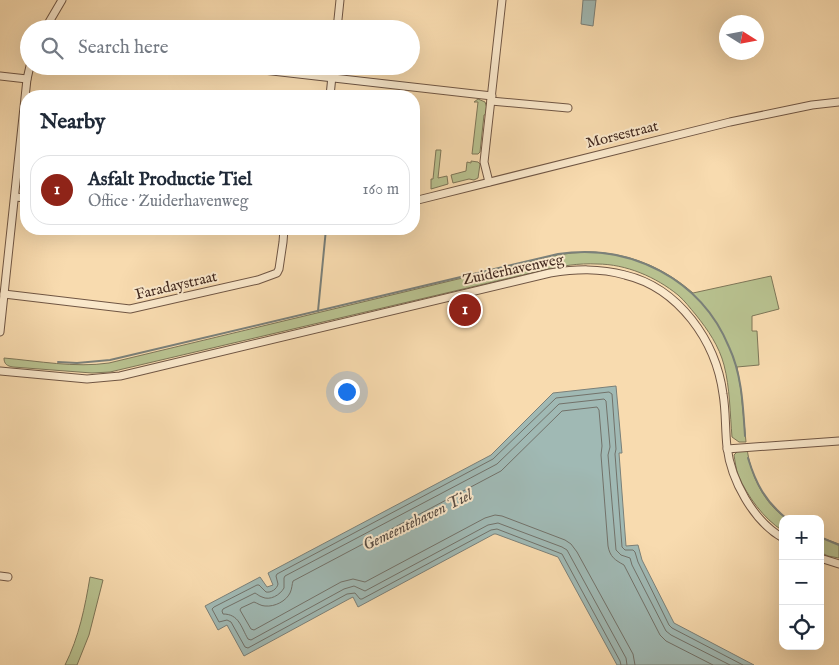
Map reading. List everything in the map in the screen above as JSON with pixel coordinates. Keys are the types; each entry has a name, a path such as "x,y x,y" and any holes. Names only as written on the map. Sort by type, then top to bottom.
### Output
{"street":[{"path":"50,20 62,0"},
{"path":"338,20 340,0"},
{"path":"488,182 484,162 502,0"},
{"path":"27,90 29,75"},
{"path":"306,75 568,108"},
{"path":"331,90 332,75"},
{"path":"0,76 28,79"},
{"name":"Morsestraat","path":"420,199 730,122 839,102"},
{"path":"0,332 20,152"},
{"path":"15,197 20,197"},
{"name":"Faradaystraat","path":"4,294 130,309 258,280 277,273 284,235"},
{"name":"Zuiderhavenweg","path":"0,370 87,379 120,376 550,273 572,270 606,271 626,275 664,293 684,310 698,327 710,348 718,372 723,394 727,448 734,477 749,505 758,517 779,536"},
{"path":"727,448 839,441"},
{"path":"824,559 839,564"}],"green space":[{"path":"478,99 485,102 487,114 484,115 480,152 472,154 478,102 474,102"},
{"path":"436,150 441,150 438,178 447,176 448,184 431,189 431,179 433,179"},
{"path":"471,161 480,164 478,178 453,183 451,175 466,171 467,162 471,163"},
{"path":"589,252 618,255 645,263 670,276 693,293 771,276 779,309 752,316 752,331 757,331 759,365 737,367 746,442 739,442 732,437 726,374 722,358 709,332 681,297 669,288 650,277 619,266 577,264 563,266 110,372 92,373 13,367 6,364 4,360 4,358 83,365 109,363 558,255"},
{"path":"747,448 751,468 760,488 771,505 782,515 779,515 779,528 757,506 746,491 738,475 734,455 740,449"},
{"path":"824,538 839,544 839,558 824,554"},
{"path":"90,577 103,580 89,635 77,665 65,665 81,622"}],"water":[{"path":"583,0 596,0 593,26 581,24"},
{"name":"Gemeentehaven Tiel","path":"616,386 622,453 619,453 626,546 638,545 642,560 674,623 754,665 617,665 558,557 496,534 358,607 353,597 244,656 227,625 218,630 205,606 260,577 267,587 273,585 268,573 491,455 553,393"}],"waterway":[{"path":"318,311 325,235"},
{"path":"58,362 77,363 110,360 558,254 585,252 611,254 636,261 660,271 682,285 701,302 717,323 737,368 745,436"},
{"path":"748,458 762,492 782,515"},
{"path":"824,539 839,545"}],"place":[{"name":"Asfalt Productie Tiel","path":"465,310"}]}
